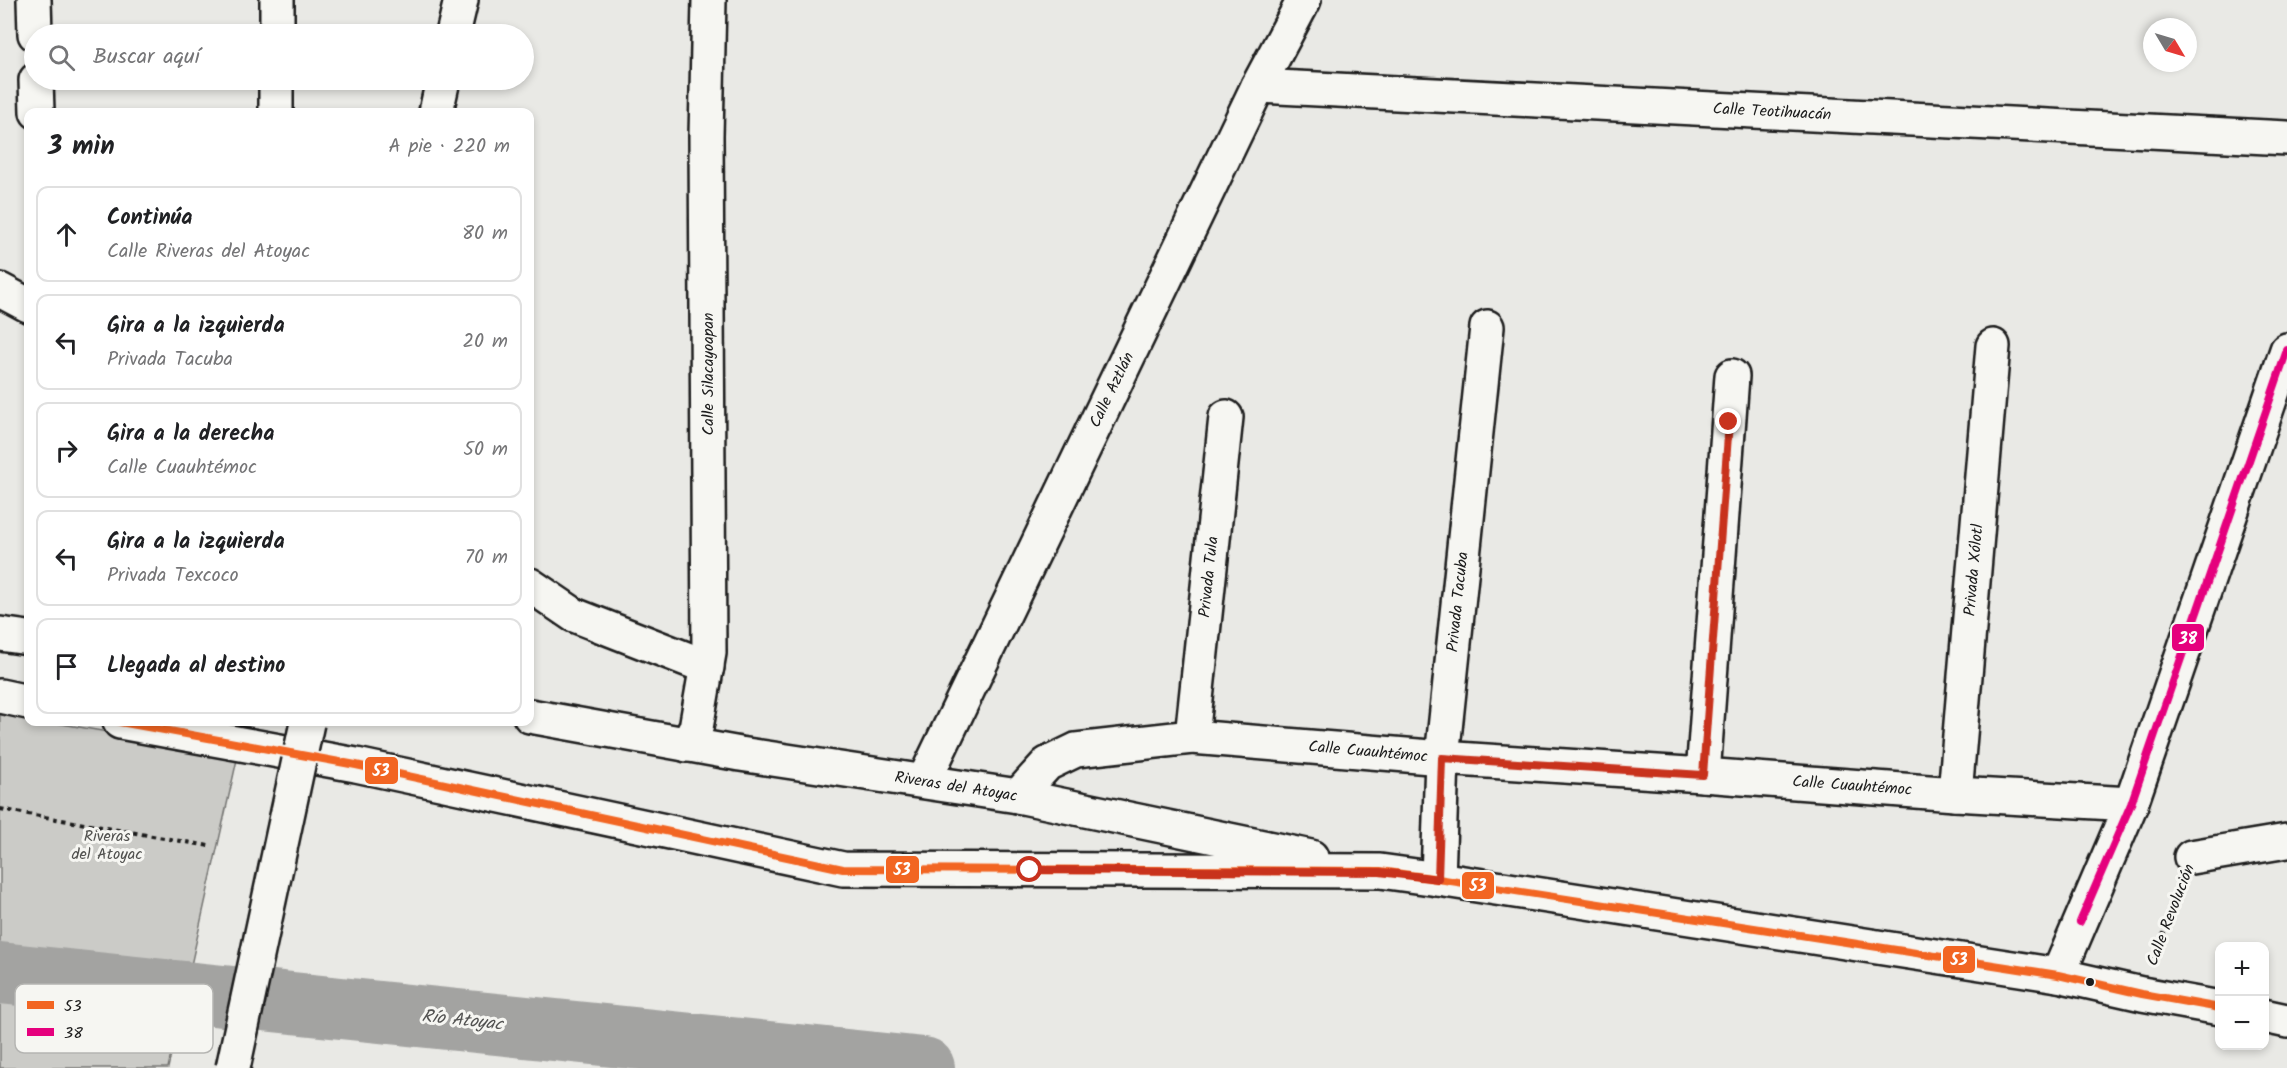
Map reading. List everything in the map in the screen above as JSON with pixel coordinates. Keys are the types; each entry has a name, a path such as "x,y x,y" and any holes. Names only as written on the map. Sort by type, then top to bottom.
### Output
{"street":[{"path":"34,0 35,24"},
{"path":"277,0 277,24"},
{"path":"455,24 461,0"},
{"name":"Calle Silacayoapan","path":"687,745 696,728 709,653 706,136 710,0"},
{"name":"Calle Aztlán","path":"924,781 1258,86 1304,0"},
{"name":"Calle Teotihuacán","path":"1258,86 2287,138"},
{"path":"36,90 37,108"},
{"path":"276,90 276,108"},
{"path":"437,108 441,90"},
{"path":"0,290 24,303"},
{"name":"Privada Tacuba","path":"1438,879 1442,758 1488,327"},
{"name":"Privada Xólotl","path":"1955,794 1993,346"},
{"path":"2058,975 2131,804 2287,350"},
{"path":"1703,775 1732,375"},
{"name":"Privada Tula","path":"1192,737 1226,417"},
{"path":"534,588 574,615 707,667"},
{"path":"0,634 24,637"},
{"path":"0,696 24,701"},
{"name":"Riveras del Atoyac","path":"534,717 687,745 1018,796 1380,872"},
{"path":"142,726 356,765 843,869 1380,872 2058,975 2215,1007"},
{"path":"232,1068 306,726"},
{"name":"Calle Cuauhtémoc","path":"1018,796 1047,764 1076,750 1192,737 1442,758 2131,804"},
{"name":"Calle Revolución","path":"2192,857 2287,841"},
{"path":"2269,1017 2287,1021"}],"path":[{"path":"0,809 209,846"},
{"name":"Calle Revolución","path":"2142,994 2192,857"}],"green space":[{"name":"Riveras del Atoyac","path":"0,712 24,716 24,726 74,726 238,755 187,984 15,984 15,1053 171,1053 168,1068 0,1068"}],"waterway":[{"name":"Río Atoyac","path":"0,973 107,984"},
{"name":"Río Atoyac","path":"213,995 924,1068"}],"transit line":[{"name":"38","path":"2080,922 2131,804 2287,350"},
{"name":"53","path":"142,726 356,765 843,869 1380,871 2058,975 2215,1007"}],"route":[{"path":"1030,870 1380,872 1438,879 1442,758 1703,775 1729,422"}]}
